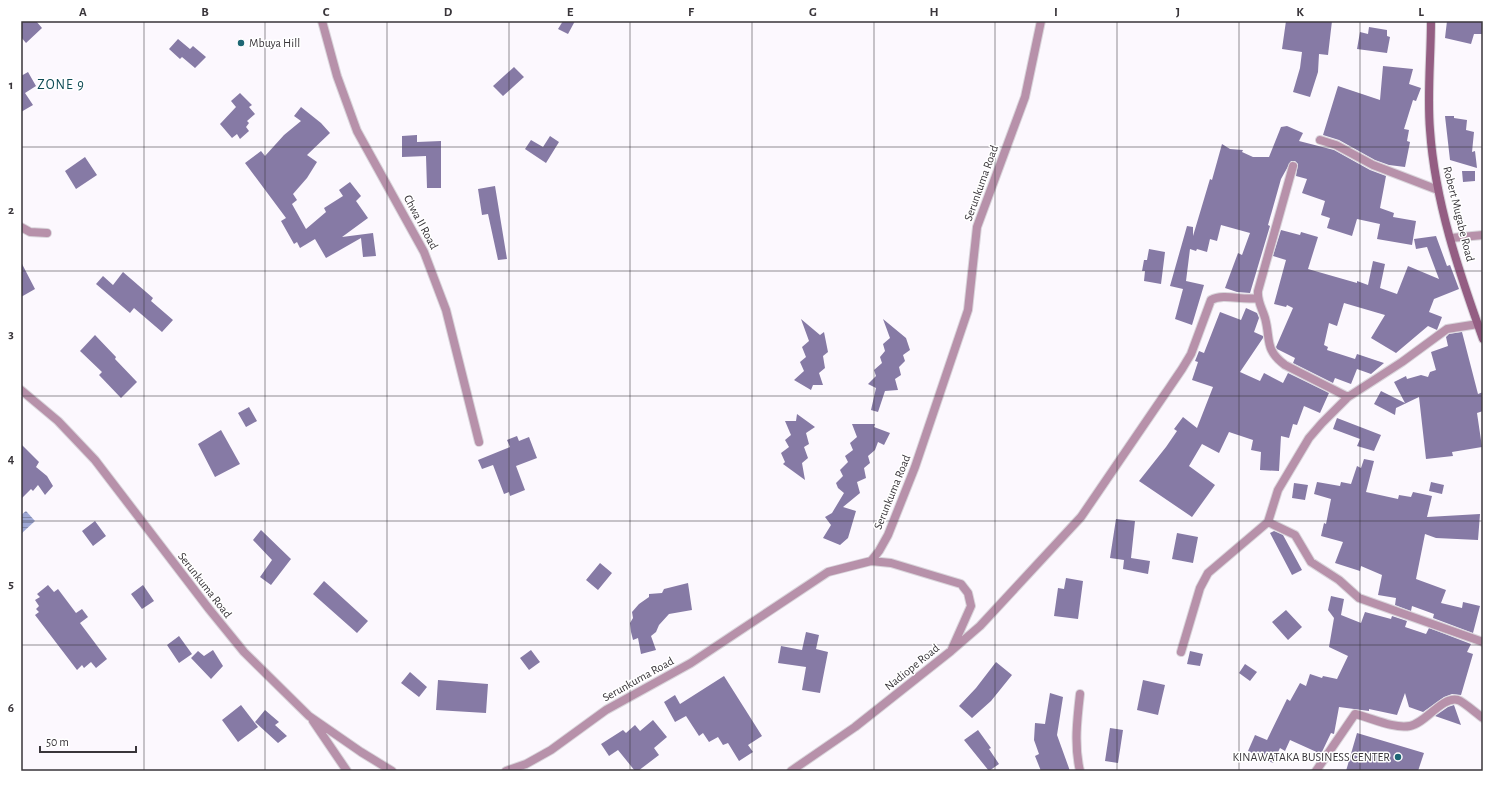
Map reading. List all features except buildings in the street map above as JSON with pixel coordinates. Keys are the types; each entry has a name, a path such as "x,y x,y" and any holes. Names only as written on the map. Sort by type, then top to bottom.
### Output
{"street":[{"name":"Chwa II Road","path":"322,21 337,76 356,131 424,252 430,267 446,310 479,442"},
{"name":"Serunkuma Road","path":"506,771 526,764 551,750 606,710 691,663 828,572 871,561 888,535 915,467 968,310 977,227 1025,97 1041,21"},
{"name":"Robert Mugabe Road","path":"1432,21 1430,129 1438,190 1450,238 1483,338"},
{"path":"1320,140 1336,145 1373,165 1438,190"},
{"path":"1293,166 1258,298 1265,318 1268,342 1276,358 1285,365 1348,397"},
{"path":"21,227 30,232 47,233"},
{"path":"1450,238 1483,235"},
{"path":"951,651 980,626 1081,517 1191,354 1211,300 1219,297 1258,298"},
{"path":"1181,652 1200,588 1208,573 1268,522 1278,490 1305,444 1322,423 1348,397 1402,362 1447,329 1478,324"},
{"name":"Serunkuma Road","path":"21,390 58,421 95,460 208,610 244,652 309,716 361,752 392,771"},
{"path":"1268,522 1295,535 1311,562 1339,580 1359,598 1483,642"},
{"name":"Nadiope Road","path":"791,771 856,727 951,651 971,606 968,593 961,584 891,563 871,561"},
{"path":"1080,694 1077,722 1077,756 1080,771"},
{"path":"1316,771 1355,714 1399,726 1411,726 1423,720 1449,701 1458,700 1483,718"},
{"path":"309,716 347,771"}],"water":[{"path":"26,511 35,521 22,533 21,515"}],"place":[{"name":"Mbuya Hill","path":"241,43"},
{"name":"KINAWATAKA BUSINESS CENTER","path":"1398,757"}],"district":[{"name":"ZONE 9","path":"61,84"}]}
